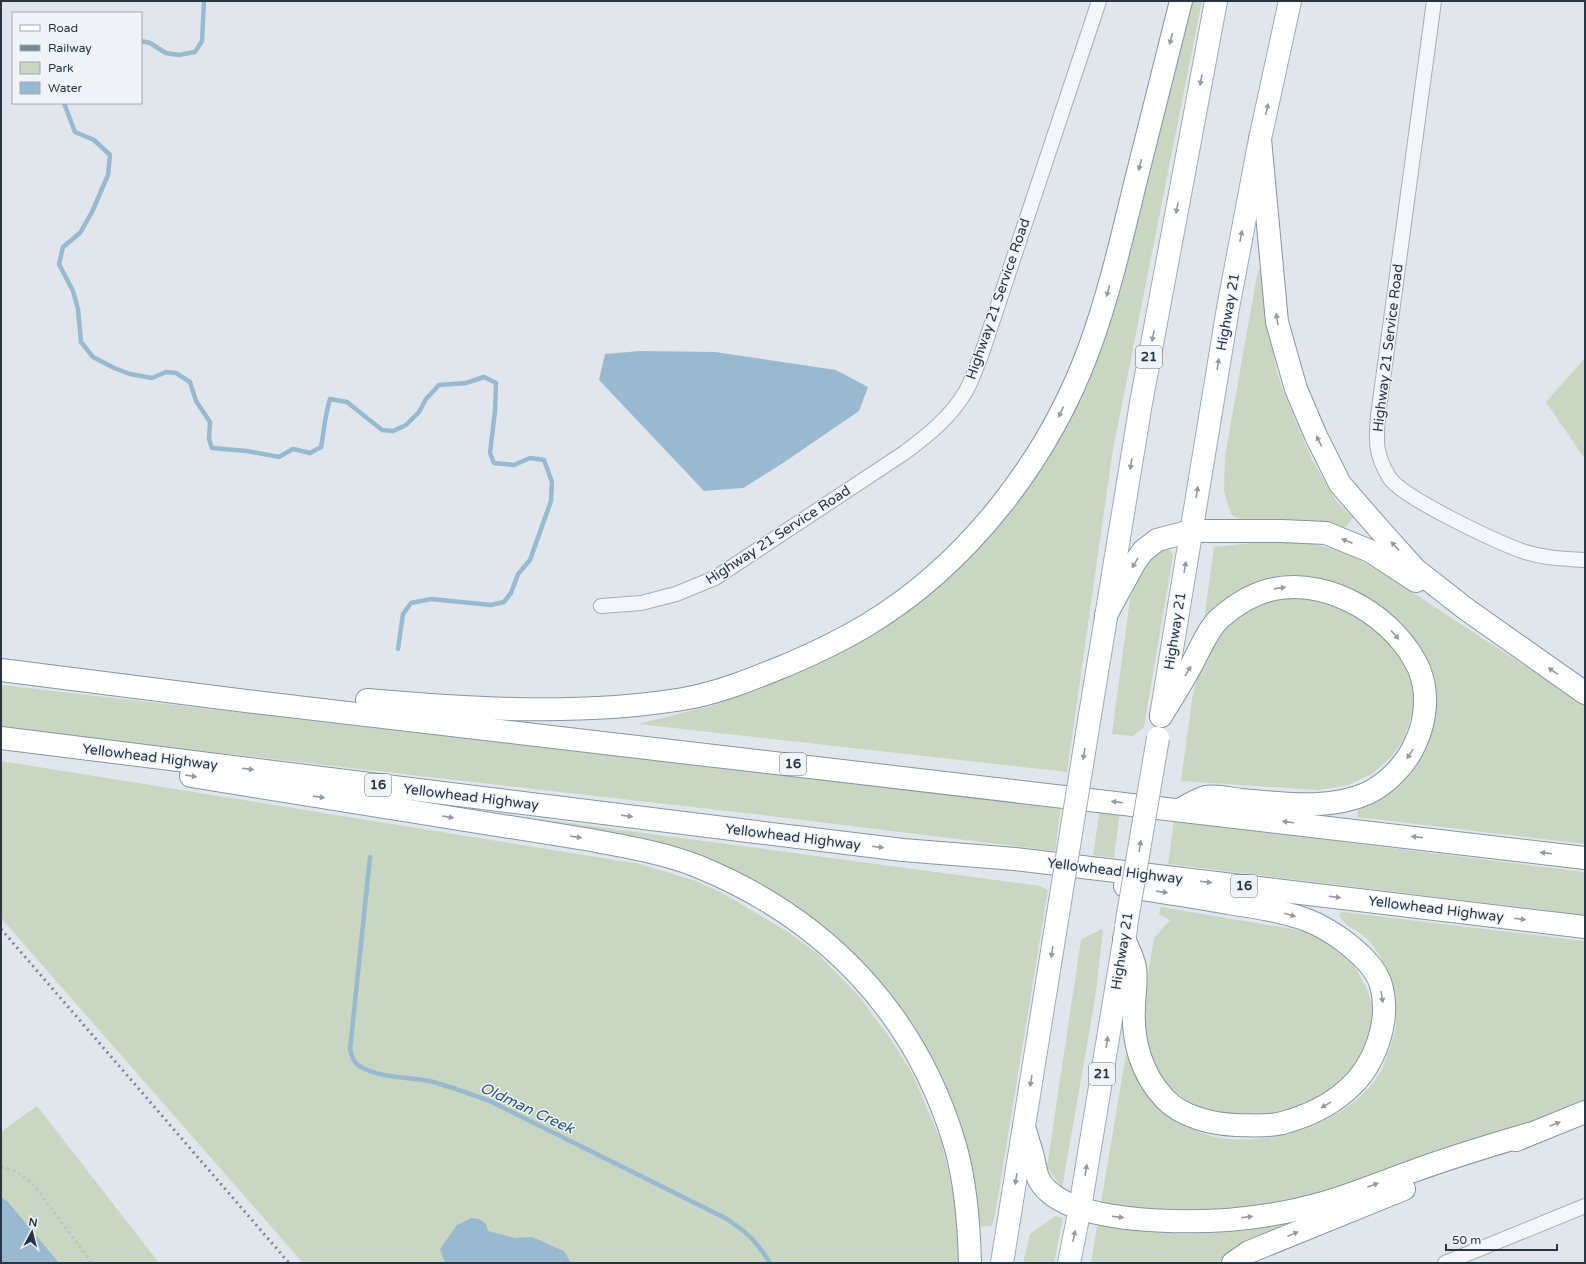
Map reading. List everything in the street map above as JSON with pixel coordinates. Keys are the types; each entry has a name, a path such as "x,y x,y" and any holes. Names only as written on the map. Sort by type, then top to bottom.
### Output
{"main road":[{"path":"254,702 276,691 448,707 559,710 609,707 686,698 728,687 795,661 867,625 894,607 938,572 984,526 1032,461 1056,422 1088,352 1106,300 1181,1"},
{"name":"21","path":"1002,1263 1141,403 1216,1"},
{"name":"Highway 21","path":"1069,1263 1080,1208 1228,308 1260,139 1290,1"},
{"path":"1260,139 1277,322 1298,396 1340,484 1416,570 1466,609 1585,693"},
{"path":"1106,615 1135,562 1143,551 1158,540 1191,531 1282,531 1326,533 1370,551 1413,579 1466,609"},
{"path":"1161,716 1218,619 1250,596 1275,588 1317,588 1342,597 1368,612 1395,634 1409,652 1419,670 1424,688 1425,708 1423,723 1412,751 1395,773 1368,792 1334,802 1306,805 1207,797 1181,809"},
{"name":"16","path":"1,670 254,702 1181,809 1585,858"},
{"name":"Yellowhead Highway","path":"1,738 903,850 1023,860 1585,927"},
{"path":"1,741 131,767 591,840 637,849 696,866 732,882 770,902 804,924 830,946 870,987 901,1029 925,1069 947,1121 961,1168 970,1236 970,1263"},
{"path":"903,850 1275,911 1308,920 1332,932 1353,948 1370,965 1380,984 1384,1008 1380,1039 1360,1077 1343,1093 1318,1110 1281,1124 1224,1125 1195,1117 1178,1110 1166,1100 1154,1086 1144,1069 1136,1044 1133,1017 1135,968 1125,933"},
{"path":"1233,1263 1249,1252 1465,1163 1529,1134 1585,1112"},
{"path":"1024,1127 1034,1167 1039,1180 1048,1191 1060,1199 1080,1208 1112,1216 1173,1221 1245,1218 1323,1203 1460,1154 1529,1134"}],"street":[{"name":"Highway 21 Service Road","path":"601,606 641,603 676,594 715,578 904,453 931,433 952,411 966,391 981,356 1099,1"},
{"name":"Highway 21 Service Road","path":"1434,1 1378,416 1376,441 1379,458 1390,479 1411,496 1487,537 1525,552 1554,558 1585,560"},
{"path":"1445,1263 1585,1206"}],"path":[{"path":"1,1167 16,1171 33,1184 92,1263"}],"green space":[{"path":"1193,1 1202,1 1113,449 1067,772 638,724 714,705 776,681 847,648 963,562 988,537 1015,505 1047,459 1082,396 1103,345 1135,232"},
{"path":"1258,270 1262,270 1265,307 1277,372 1283,391 1312,460 1337,502 1353,517 1347,526 1343,528 1314,522 1292,520 1244,521 1232,515 1228,506 1224,490 1225,456"},
{"path":"1585,358 1585,459 1546,402"},
{"path":"1271,541 1309,543 1330,548 1357,558 1585,705 1585,844 1357,817 1358,810 1394,790 1416,767 1430,738 1436,713 1437,692 1430,666 1417,642 1399,620 1359,593 1317,577 1281,575 1251,585 1216,605 1204,620 1214,547"},
{"path":"1166,547 1173,555 1144,727 1133,736 1112,734 1130,599 1137,578 1155,551"},
{"path":"1300,595 1331,602 1364,619 1385,638 1400,657 1415,689 1414,706 1404,739 1392,756 1373,773 1349,785 1318,790 1181,781 1192,699 1202,660 1211,642 1236,614 1253,604"},
{"path":"1,685 1061,807 1055,851 754,814 1,728"},
{"path":"1,761 640,864 696,881 724,894 788,932 818,954 857,994 890,1038 912,1073 941,1141 953,1191 960,1263 303,1263 1,918"},
{"path":"1100,809 1120,812 1114,858 1093,855"},
{"path":"524,817 1040,886 1048,890 992,1226 981,1227 977,1201 951,1106 792,905 521,821"},
{"path":"1174,821 1585,872 1585,915 1168,864"},
{"path":"1161,907 1304,931 1326,940 1343,953 1354,965 1367,989 1376,1016 1358,1068 1317,1102 1269,1119 1208,1111 1189,1102 1171,1089 1158,1074 1146,1043 1143,1020 1145,994 1154,938 1170,920 1159,914"},
{"path":"1343,912 1585,941 1585,1102 1368,1179 1313,1196 1242,1211 1140,1210 1101,1203 1126,1054 1129,1055 1134,1073 1142,1086 1150,1097 1170,1116 1194,1130 1220,1138 1240,1140 1262,1138 1283,1135 1305,1128 1326,1120 1345,1109 1375,1080 1392,1043 1396,1025 1396,1010 1392,987 1389,976 1379,955 1362,934 1343,921 1339,913"},
{"path":"1103,929 1095,999 1062,1188 1047,1167 1081,940"},
{"path":"37,1106 159,1263 1,1263 1,1132"},
{"path":"1055,1216 1063,1218 1054,1263 1023,1263 1030,1234"},
{"path":"1286,1224 1280,1229 1236,1251 1219,1263 1091,1263 1097,1227 1100,1225 1182,1234 1241,1231"}],"water":[{"path":"640,351 715,352 836,370 868,387 859,411 783,463 743,488 704,491 599,380 605,354"},
{"path":"1,1197 8,1202 59,1263 1,1263"},
{"path":"471,1218 479,1219 486,1224 488,1231 515,1238 532,1237 564,1251 571,1263 445,1263 440,1249 457,1225"}],"waterway":[{"name":"Oldman Creek","path":"142,41 150,43 166,53 179,55 195,52 202,41 204,1"},
{"name":"Oldman Creek","path":"64,104 75,132 94,140 110,155 108,175 92,212 80,233 63,247 59,264 73,291 78,309 81,342 93,357 114,368 130,374 152,378 166,372 176,373 190,382 196,401 210,422 209,439 212,448 247,451 279,457 293,449 310,453 321,447 330,399 347,402 382,430 393,431 406,425 419,412 426,399 439,385 466,383 484,377 496,383 495,411 490,453 494,463 514,465 530,458 544,460 552,482 551,501 530,560 518,574 511,593 504,602 491,605 431,599 411,603 403,614 398,649"},
{"name":"Oldman Creek","path":"370,857 350,1050 357,1064 369,1071 394,1077 429,1081 490,1101 727,1219 752,1238 770,1263"}],"railway":[{"path":"1,929 289,1263"}]}
